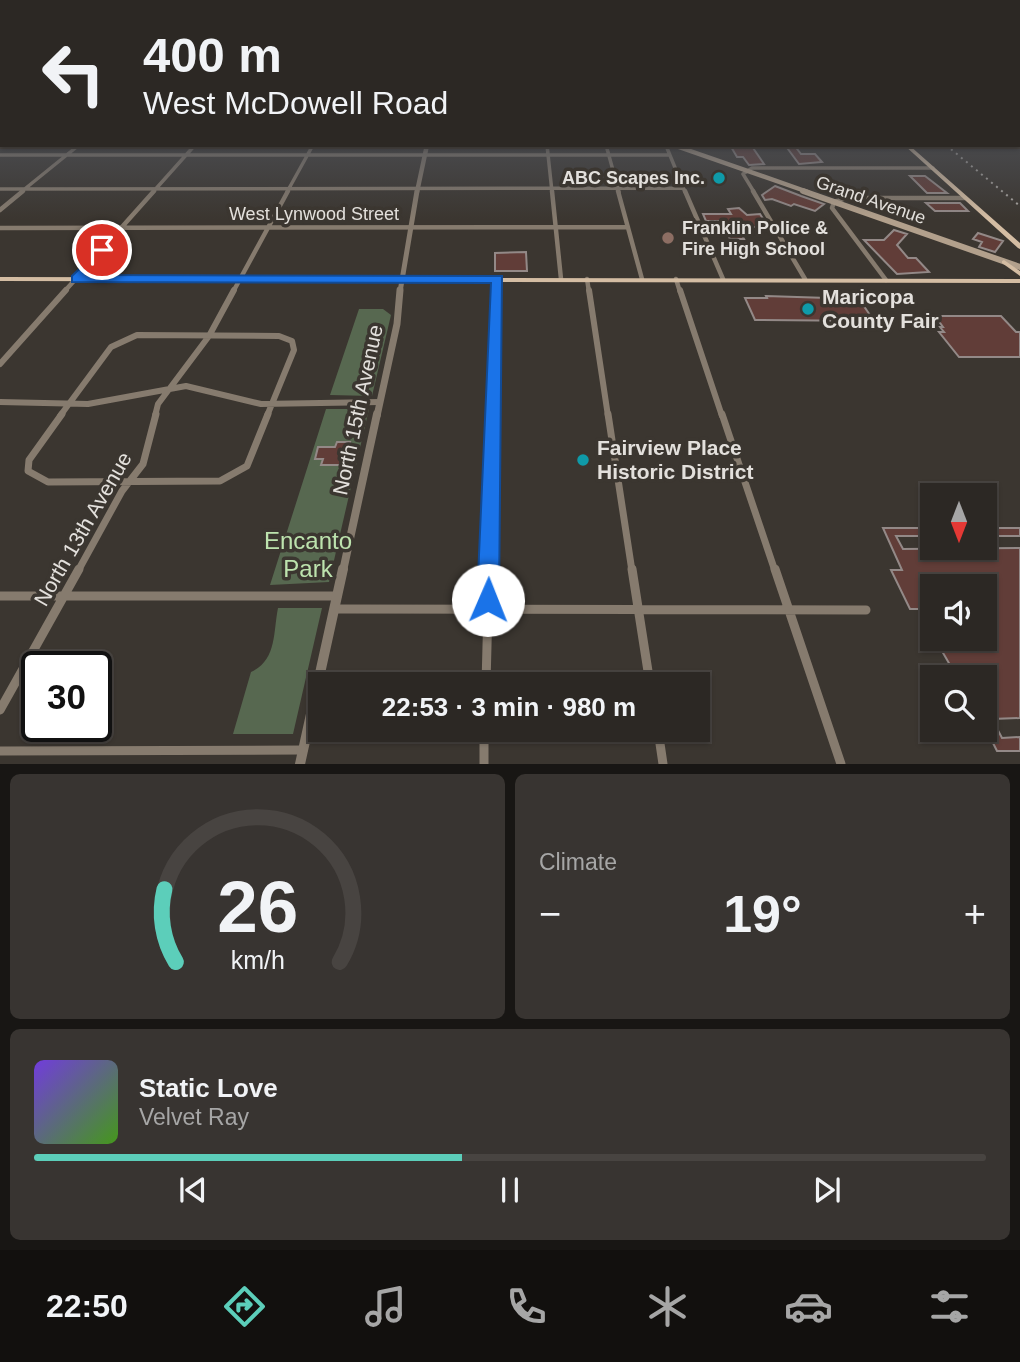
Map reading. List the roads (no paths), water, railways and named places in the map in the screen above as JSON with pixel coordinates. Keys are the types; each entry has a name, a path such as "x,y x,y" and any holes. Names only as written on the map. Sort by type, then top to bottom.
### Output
{"main road":[{"name":"Grand Avenue","path":"680,148 1020,267"},
{"path":"909,148 1020,247"},
{"path":"1004,262 1019,278"},
{"path":"0,279 1019,278"}],"street":[{"path":"0,211 76,148"},
{"path":"0,364 193,148"},
{"name":"North 13th Avenue","path":"0,710 122,491 143,464 158,404 209,336 312,148"},
{"name":"North 15th Avenue","path":"300,764 397,324 400,279 426,148"},
{"path":"487,155 488,148"},
{"path":"547,148 561,279"},
{"path":"607,148 642,279"},
{"path":"668,148 723,279"},
{"path":"0,156 669,155"},
{"path":"805,279 743,174 746,171 763,168 933,168"},
{"path":"0,189 684,188"},
{"path":"886,280 832,208 834,202 846,198 965,198"},
{"name":"West Lynwood Street","path":"0,228 628,227"},
{"path":"486,672 498,279"},
{"path":"587,279 648,672"},
{"path":"676,279 841,764"},
{"path":"137,335 209,336 279,336 292,341 294,350 247,466 233,475 208,483 48,482 27,471 33,453 111,347 137,335"},
{"path":"0,402 113,401 173,386 186,386 248,403 380,402"},
{"path":"0,596 337,596"},
{"path":"335,609 866,610"},
{"path":"484,742 484,764"},
{"path":"660,742 663,764"},
{"path":"0,751 303,750"}],"railway":[{"path":"949,148 1020,206"}],"place":[{"name":"ABC Scapes Inc.","path":"719,178"},
{"name":"Franklin Police & Fire High School","path":"668,238"},
{"name":"Maricopa County Fair","path":"808,309"},
{"name":"Fairview Place Historic District","path":"583,460"}],"park label":[{"name":"Encanto Park","path":"308,555"}]}
